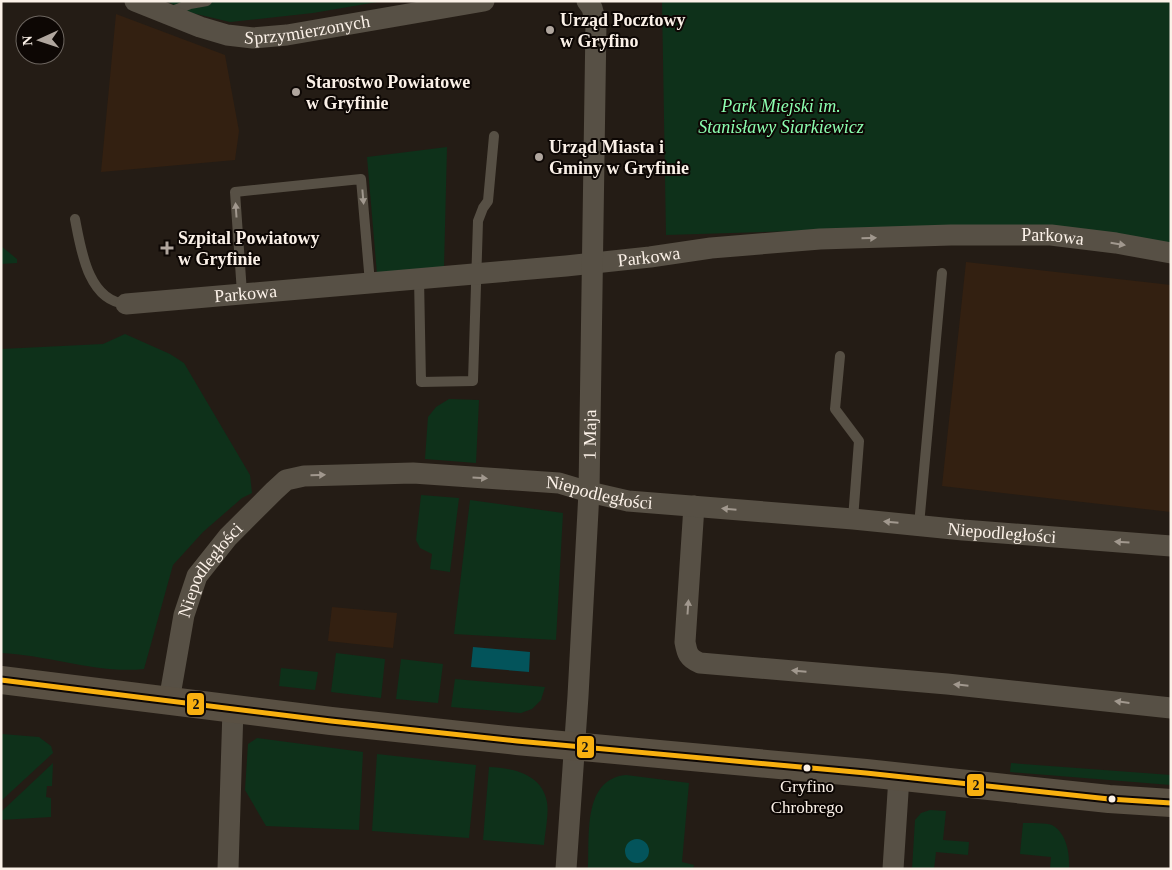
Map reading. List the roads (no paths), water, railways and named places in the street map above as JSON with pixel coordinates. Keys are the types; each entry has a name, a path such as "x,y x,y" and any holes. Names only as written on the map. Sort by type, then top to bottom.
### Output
{"main road":[{"path":"1,680 448,734 1109,799 1171,803"}],"street":[{"name":"Sprzymierzonych","path":"135,1 218,33 253,38 287,35 484,1"},
{"name":"1 Maja","path":"566,869 589,492 596,24 592,8 587,1"},
{"name":"Parkowa","path":"126,304 592,264 710,248 820,239 951,234 1051,235 1116,243 1171,253"},
{"name":"Niepodległości","path":"168,700 184,615 197,576 228,537 274,491 286,480 304,476 414,473 559,483 628,501 1171,546"},
{"path":"694,506 685,642 687,653 692,660 700,663 966,686 1171,708"},
{"path":"228,869 233,709"},
{"path":"893,869 899,777"}],"lane":[{"path":"166,13 190,4 207,1"},
{"path":"419,278 421,382 473,381 478,222 483,208 488,201 494,136"},
{"path":"242,294 235,192 361,179 370,283"},
{"path":"74,219 85,263 96,285 109,300 126,304"},
{"path":"918,525 942,273"},
{"path":"840,356 835,409 859,441 853,519"}],"water":[{"path":"473,647 530,652 529,672 471,667"},
{"path":"637,839 642,840 648,846 648,856 642,862 637,863 632,862 626,856 625,851 626,846 632,840"}],"place":[{"name":"Urząd Pocztowy w Gryfino","path":"550,30"},
{"name":"Starostwo Powiatowe w Gryfinie","path":"296,92"},
{"name":"Urząd Miasta i Gminy w Gryfinie","path":"539,157"},
{"name":"Szpital Powiatowy w Gryfinie","path":"167,248"},
{"name":"Gryfino Chrobrego","path":"807,768"}],"park label":[{"name":"Park Miejski im. Stanisławy Siarkiewicz","path":"781,116"}]}
